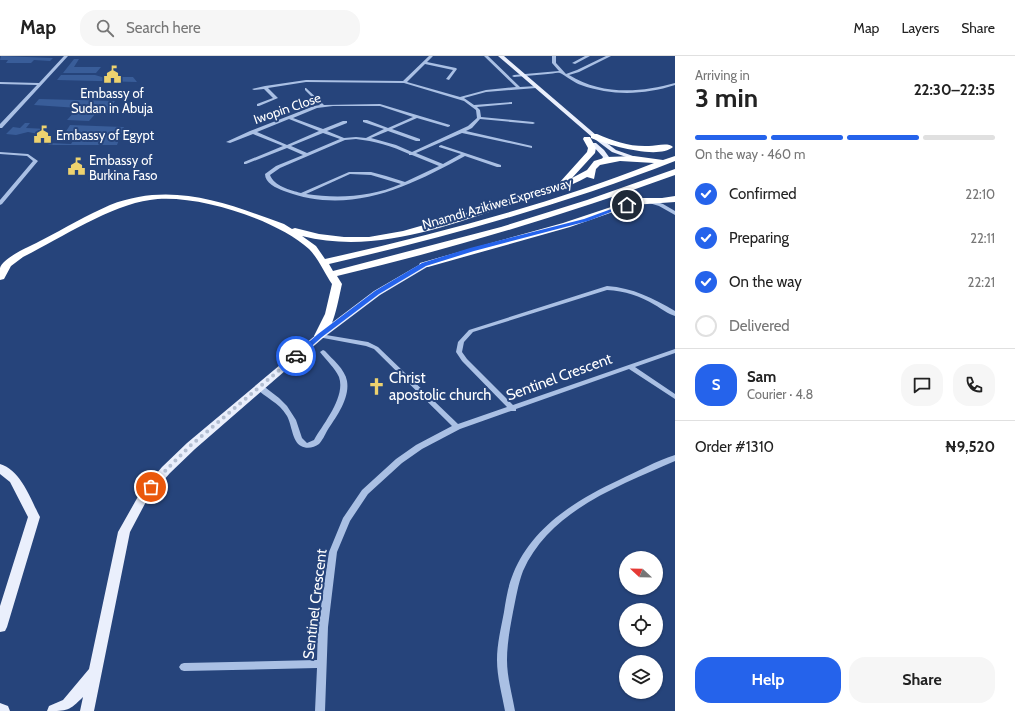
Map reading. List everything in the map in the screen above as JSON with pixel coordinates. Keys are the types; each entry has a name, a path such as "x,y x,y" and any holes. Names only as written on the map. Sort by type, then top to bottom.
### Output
{"highway":[{"path":"557,186 568,178 591,153 592,148 590,137 627,147 646,149 672,145"},
{"path":"604,161 648,156 672,145"},
{"path":"633,158 661,161 675,166"},
{"name":"Nnamdi Azikiwe Expressway","path":"324,262 353,256 505,216 568,196 675,158"},
{"name":"Nnamdi Azikiwe Expressway","path":"413,231 477,213 582,177 591,171 593,167 604,161"},
{"path":"591,171 592,180 603,189 622,197 646,201"},
{"name":"Nnamdi Azikiwe Expressway","path":"330,275 437,248 584,205 675,172"},
{"path":"0,277 7,264 20,255 114,206 150,197 170,196 204,200 314,236 341,240 362,240 413,231"},
{"path":"424,265 472,249 586,220 632,203 675,199"},
{"path":"281,226 313,248 324,262 336,284 330,314 320,336"},
{"path":"353,256 413,231"}],"main road":[{"path":"493,56 524,88 534,90"},
{"path":"501,56 522,75 534,90 590,137 604,153 606,157 604,161"},
{"path":"565,121 614,152 633,158"},
{"path":"87,711 124,532 144,496 166,470 258,387 320,336 377,293 424,265"},
{"path":"0,468 14,480 34,517 0,627"},
{"path":"54,711 68,704 96,670"}],"street":[{"path":"0,127 66,56"},
{"path":"404,82 431,56"},
{"path":"486,56 524,88"},
{"path":"554,56 554,63 561,72 594,87 618,91 654,91 675,84"},
{"path":"574,63 588,56"},
{"path":"566,75 609,56"},
{"path":"424,63 454,68 456,71 448,79"},
{"path":"514,76 561,72"},
{"path":"254,89 311,81 404,82 461,98 475,106 480,114 476,123 461,132 411,154"},
{"path":"0,83 40,84"},
{"path":"259,104 276,98 266,87"},
{"path":"461,98 481,92 524,88"},
{"path":"306,89 323,106"},
{"path":"475,106 510,103"},
{"name":"Iwopin Close","path":"228,142 323,106 380,105 448,126"},
{"path":"418,116 368,138 344,139 278,167 267,176 268,179 276,185 301,195 328,198 356,198 376,195 405,184 465,154"},
{"path":"289,118 344,139"},
{"path":"479,118 533,123"},
{"path":"0,120 6,120"},
{"path":"365,121 418,140"},
{"path":"246,163 345,122"},
{"path":"252,132 308,155"},
{"path":"461,132 530,147"},
{"path":"368,138 443,166"},
{"path":"441,146 500,166"},
{"path":"0,153 26,154 36,160 0,203"},
{"path":"301,195 349,173 357,172 375,173 405,184"},
{"path":"646,201 661,205 675,213"},
{"path":"512,409 464,360 459,352 461,342 472,331 607,288 618,288 638,293 675,314"},
{"path":"320,336 368,344 376,348 457,427"},
{"name":"Sentinel Crescent","path":"320,711 320,664 333,552 346,520 365,492 399,461 418,447 457,427 675,351"},
{"path":"258,387 284,406 292,417 300,442 311,446 316,442 336,410 343,392 343,379 323,352"},
{"path":"630,367 675,397"},
{"path":"510,711 502,660 504,637 513,588 519,568 528,552 539,537 577,505 675,458"},
{"path":"184,667 320,664"}],"shaded area":[{"path":"1,56 53,58 50,61 34,60 31,63 6,63 8,60 0,60"},
{"path":"74,59 79,59 74,67 101,67 96,73 63,73"},
{"path":"61,75 95,75 112,80 117,77 133,77 137,82 57,80"},
{"path":"39,99 115,101 108,110 34,105"},
{"path":"76,110 97,112 89,121 67,120"},
{"path":"25,123 30,123 26,128 48,129 44,133 39,134 28,132 16,135 6,134 13,127 20,128"},
{"path":"70,125 124,127 117,145 48,145 50,143 71,144 73,141 83,141 86,137 77,137 78,134 65,133"}],"way so far":[{"path":"151,487 190,446 296,356"}],"place":[{"name":"Embassy of Sudan in Abuja","path":"112,74"},
{"name":"Embassy of Egypt","path":"43,135"},
{"name":"Embassy of Burkina Faso","path":"76,167"},
{"name":"Christ apostolic church","path":"376,387"}],"route":[{"path":"296,356 377,293 406,274 424,265 472,249 586,220 627,205"}]}
